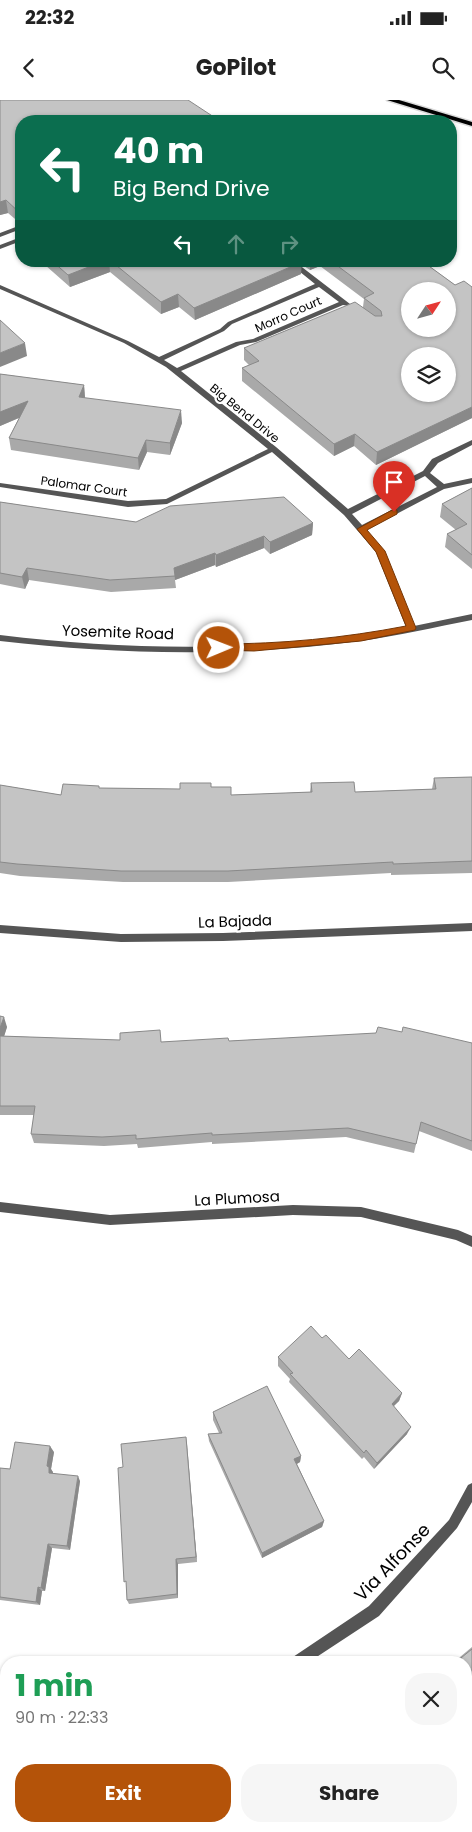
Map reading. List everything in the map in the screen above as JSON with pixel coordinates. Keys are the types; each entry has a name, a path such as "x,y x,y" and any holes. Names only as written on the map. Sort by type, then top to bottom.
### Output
{"main road":[{"path":"390,100 441,115"},
{"path":"457,120 472,124"}],"street":[{"path":"0,235 15,229"},
{"path":"0,247 15,241"},
{"name":"Morro Court","path":"298,267 358,312"},
{"name":"Morro Court","path":"230,337 230,323 320,284"},
{"name":"Big Bend Drive","path":"0,287 126,342 160,359 273,449 347,513 380,551 411,628"},
{"path":"0,295 8,291"},
{"name":"Morro Court","path":"160,359 230,337 254,341 344,302"},
{"name":"Morro Court","path":"176,371 230,337"},
{"path":"347,513 426,473 435,461 472,442"},
{"name":"Palomar Court","path":"0,485 128,504 167,501 273,449"},
{"path":"426,473 442,487"},
{"path":"361,529 442,487 460,485 472,480"},
{"name":"Yosemite Road","path":"0,638 148,649 254,648 361,638 472,617"},
{"name":"La Bajada","path":"0,929 120,938 223,937 472,927"},
{"name":"La Plumosa","path":"0,1207 110,1220 293,1210 361,1212 458,1235 472,1242"},
{"name":"Via Alfonse","path":"307,1656 374,1611 453,1524 472,1489"}],"building":[{"path":"0,100 188,100 211,115 15,115 15,208 6,200 0,202"},
{"path":"59,267 89,267 68,275"},
{"path":"118,267 290,267 194,308 178,294 161,302"},
{"path":"339,267 430,267 451,282 401,282 401,338 456,338 456,285 464,281 472,287 472,407 377,452 355,434 334,444 242,368 259,361 244,348 355,302 375,316 382,316 381,311 364,298 374,293"},
{"path":"0,320 25,343 0,353"},
{"path":"0,374 84,385 79,397 181,410 170,443 146,440 138,458 9,438 28,401 0,412"},
{"path":"472,488 472,555 447,534 467,524 442,504"},
{"path":"284,497 313,523 270,542 264,536 216,555 215,553 174,568 175,576 110,580 27,568 22,577 0,573 0,502 136,522 170,506"},
{"path":"472,777 472,861 393,864 393,862 228,871 121,871 0,862 0,785 61,795 63,784 99,786 99,788 180,789 180,783 211,783 211,787 231,787 231,795 312,792 311,783 354,782 355,792 436,789 434,778"},
{"path":"0,1016 4,1017 0,1028"},
{"path":"378,1027 402,1032 403,1027 472,1043 472,1141 421,1122 416,1144 348,1128 212,1135 212,1133 136,1139 136,1135 102,1137 31,1134 35,1106 0,1106 0,1036 120,1040 120,1033 160,1030 161,1042 228,1038 229,1041 376,1033"},
{"path":"311,1326 322,1338 326,1335 349,1359 359,1349 402,1393 392,1404 411,1427 377,1463 366,1450 364,1453 290,1374 293,1373 278,1357"},
{"path":"267,1386 301,1456 294,1459 324,1521 262,1553 208,1434 222,1433 213,1412"},
{"path":"186,1437 196,1557 176,1559 177,1594 127,1600 126,1581 124,1582 118,1468 123,1467 121,1444"},
{"path":"15,1442 50,1446 47,1466 49,1467 49,1473 78,1476 67,1546 48,1544 41,1588 38,1587 36,1602 0,1597 0,1468 10,1469"},
{"path":"472,1649 472,1656 463,1656"}],"route":[{"path":"219,648 254,648 361,638 411,628 380,551 361,529 394,512"}]}
